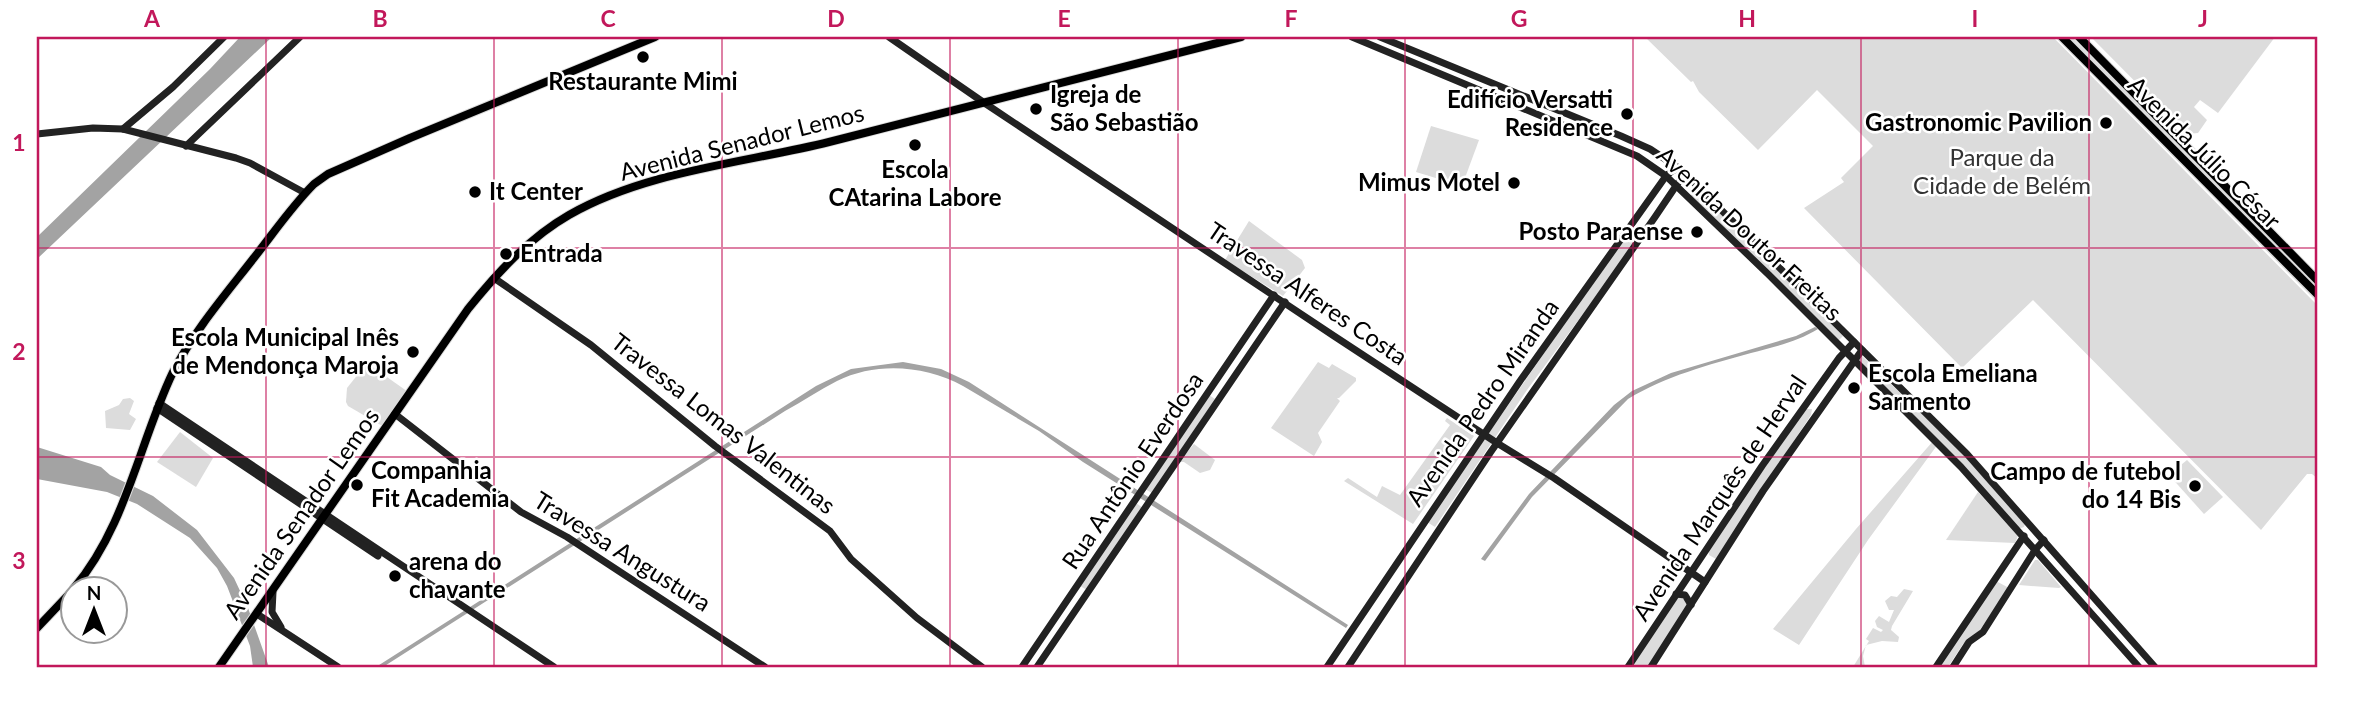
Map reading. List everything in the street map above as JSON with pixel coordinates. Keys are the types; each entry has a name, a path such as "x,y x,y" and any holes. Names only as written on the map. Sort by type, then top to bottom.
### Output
{"main road":[{"path":"125,130 224,37"},
{"path":"182,145 300,37"},
{"path":"87,574 101,551 123,502 158,406 182,356 197,332 305,193 328,174 655,37"},
{"name":"Travessa Alferes Costa","path":"889,37 1497,443 1554,478 1705,582"},
{"name":"Avenida Senador Lemos","path":"219,667 468,309 494,278 536,238 571,214 653,181 825,143 1241,37"},
{"name":"Avenida Doutor Freitas","path":"1352,37 1637,156 1666,176 1961,467 2138,667"},
{"name":"Avenida Doutor Freitas","path":"1380,37 1633,141 1681,169 1967,454 2155,667"},
{"name":"Avenida Júlio César","path":"2062,37 2318,295"},
{"name":"Avenida Júlio César","path":"2079,37 2318,281"},
{"path":"1416,64 1420,53"},
{"path":"1433,71 1439,61"},
{"path":"37,134 93,128 125,130 250,163 305,193"},
{"name":"Avenida Pedro Miranda","path":"1327,667 1520,381 1627,230 1666,176 1673,170 1681,169 1682,177 1656,217 1497,443 1348,667"},
{"path":"1687,197 1696,185"},
{"path":"1644,208 1644,219 1656,217"},
{"path":"1627,230 1639,227 1640,239"},
{"name":"Travessa Lomas Valentinas","path":"494,278 591,345 721,450 830,531 846,555 917,618 982,667"},
{"name":"Rua Antônio Everdosa","path":"1022,667 1274,295"},
{"name":"Rua Antônio Everdosa","path":"1037,667 1285,302"},
{"name":"Avenida Doutor Freitas","path":"1845,351 1854,342"},
{"name":"Avenida Marquês de Herval","path":"1651,667 1815,414 1862,350"},
{"name":"Avenida Marquês de Herval","path":"1628,667 1706,549 1845,351"},
{"path":"1813,394 1816,401 1825,401"},
{"path":"158,406 550,667"},
{"path":"1804,407 1812,408 1815,414"},
{"name":"Travessa Angustura","path":"395,414 528,517 579,545 765,667"},
{"path":"1936,667 2027,523"},
{"path":"1953,667 1969,642 1983,632 2037,552 2046,543"},
{"path":"1706,549 1710,557 1718,561"},
{"path":"273,592 272,612 283,630"},
{"path":"1676,594 1685,596 1691,606"},
{"path":"37,628 60,604"},
{"path":"256,616 283,630 338,667"}],"green space":[{"name":"Parque da Cidade de Belém","path":"1645,37 2053,37 2318,306 2318,479 2307,474 2261,530 2033,300 1962,368 1804,208 1844,182 1841,178 1873,146 1817,90 1758,150 1699,92 1693,81"},
{"path":"2055,37 2057,37 2318,303"},
{"path":"2068,37 2072,37 2318,286 2318,290"},
{"path":"2091,37 2275,37 2218,113 2200,100 2194,107 2207,120 2198,133 2187,134"},
{"path":"1431,126 1479,140 1462,186 1416,172"},
{"path":"1696,189 1843,336 1838,341 1689,197"},
{"path":"1249,221 1302,260 1305,268 1283,296 1225,260"},
{"path":"1639,229 1638,239 1527,390 1435,527 1427,522 1629,231"},
{"path":"1861,355 1961,452 2025,524 2024,527 2018,529 1856,360"},
{"path":"1318,362 1329,368 1332,364 1356,378 1356,381 1337,398 1340,401 1318,433 1322,442 1314,456 1271,428"},
{"path":"367,363 411,394 384,427 348,406 346,402 347,388"},
{"path":"1209,395 1215,399 1152,493 1145,489"},
{"path":"130,398 134,401 129,414 136,419 130,430 106,428 105,411 119,405 123,399"},
{"path":"1806,409 1812,409 1811,415 1716,559 1709,555 1708,549"},
{"path":"1447,418 1474,436 1413,524 1344,481 1348,478 1377,497 1382,486 1400,495 1450,425 1445,421"},
{"path":"180,432 213,458 196,487 157,462"},
{"path":"1934,440 1938,444 1868,540 1799,645 1773,629 1856,529"},
{"path":"1194,444 1215,460 1210,470 1200,473 1184,462 1179,462"},
{"name":"Campo de futebol do 14 Bis","path":"2187,460 2223,497 2204,514 2169,475"},
{"path":"1978,492 2018,536 2015,543 1946,540"},
{"path":"1136,503 1143,508 1087,590 1080,586"},
{"path":"2035,560 2038,560 2061,587 2019,585"},
{"path":"1996,581 2009,588 1979,631 1963,644 1948,667 1938,667"},
{"path":"1904,589 1913,591 1892,626 1891,630 1899,637 1898,642 1882,641 1867,645 1869,641 1866,639 1873,628 1881,632 1883,630 1877,627 1875,621 1879,616 1889,622 1894,610 1889,610 1885,601 1891,596 1897,597"},
{"path":"1678,597 1682,597 1688,606 1648,667 1631,667"},
{"path":"1866,647 1863,656 1865,667 1853,667"}],"shaded area":[{"path":"240,37 272,37 37,259 37,237"},
{"path":"1815,327 1818,329 1793,341 1688,372 1628,399 1532,497 1485,561 1481,559 1529,494 1614,405 1632,391 1671,373 1796,336"},
{"path":"903,362 941,369 969,382 1348,625 1346,628 1083,462 1039,431 963,386 932,374 900,368 852,375 824,388 383,667 376,667 816,386 851,369"},
{"path":"37,447 101,467 110,475 153,496 197,530 234,578 269,667 253,667 250,646 227,586 217,568 190,538 137,504 107,492 37,479"}],"place":[{"name":"Restaurante Mimi","path":"643,57"},
{"name":"Igreja de São Sebastião","path":"1036,109"},
{"name":"Edifício Versatti Residence","path":"1627,114"},
{"name":"Gastronomic Pavilion","path":"2106,123"},
{"name":"Escola CAtarina Labore","path":"915,145"},
{"name":"Mimus Motel","path":"1514,183"},
{"name":"It Center","path":"475,192"},
{"name":"Posto Paraense","path":"1697,232"},
{"name":"Entrada","path":"506,254"},
{"name":"Escola Municipal Inês de Mendonça Maroja","path":"413,352"},
{"name":"Escola Emeliana Sarmento","path":"1854,388"},
{"name":"Companhia Fit Academia","path":"357,485"},
{"name":"Campo de futebol do 14 Bis","path":"2195,486"},
{"name":"arena do chavante","path":"395,576"}]}
